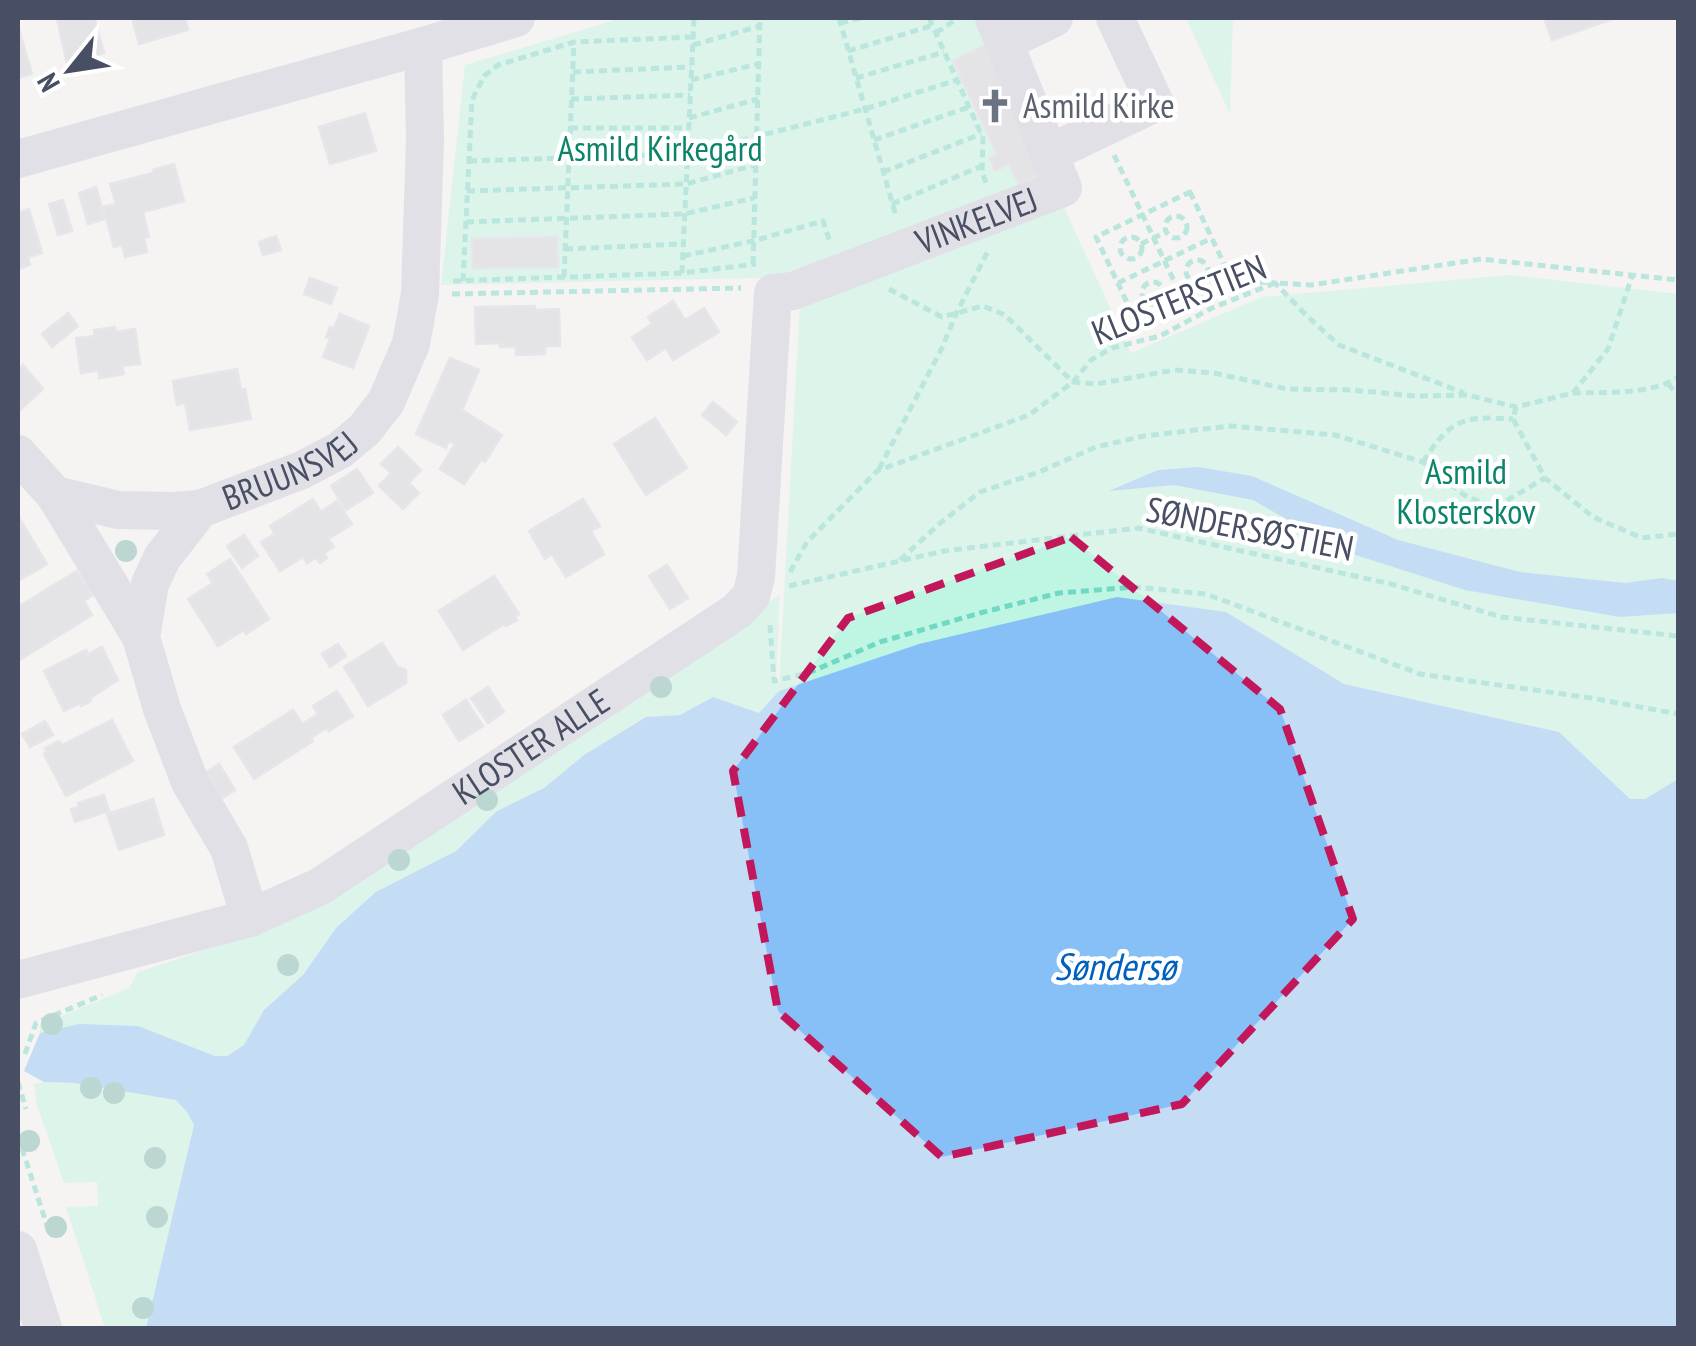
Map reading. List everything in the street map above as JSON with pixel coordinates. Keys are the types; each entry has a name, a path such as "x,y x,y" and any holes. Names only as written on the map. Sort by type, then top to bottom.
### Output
{"street":[{"path":"18,159 516,18"},
{"path":"999,30 1054,18"},
{"path":"1048,154 1155,103 1114,18"},
{"name":"VINKELVEJ","path":"764,273 793,291 849,258 998,213 1063,188 999,30"},
{"name":"BRUUNSVEJ","path":"250,918 229,848 190,782 162,709 141,638 150,584 162,558 200,509 302,470 340,450 364,430 386,402 411,344 420,288 425,139 423,46"},
{"path":"764,273 756,577 767,591"},
{"path":"18,454 56,494 141,638"},
{"path":"56,494 118,510 200,509"},
{"name":"KLOSTER ALLE","path":"18,980 250,918 319,886 767,591"},
{"path":"18,1250 43,1328"}],"path":[{"path":"682,273 694,18"},
{"path":"420,288 759,287 764,273 754,241 754,198 760,18"},
{"path":"860,18 839,20 899,228"},
{"path":"877,471 988,250 998,213 982,166 984,138 928,18"},
{"path":"936,34 958,18"},
{"path":"692,45 760,26"},
{"path":"848,51 932,26"},
{"path":"463,280 472,100 484,76 498,65 574,42 693,37"},
{"path":"564,277 574,42"},
{"path":"856,78 944,52"},
{"path":"691,80 758,64"},
{"path":"573,72 691,67"},
{"path":"469,161 688,154 865,109 957,80"},
{"path":"571,99 690,95"},
{"path":"689,118 758,99"},
{"path":"874,140 969,107"},
{"path":"570,128 688,128"},
{"path":"883,172 981,134"},
{"path":"467,191 686,184 755,165"},
{"path":"892,204 982,166"},
{"path":"1123,174 1186,306"},
{"path":"1234,283 1190,192 1096,236 1140,328 1234,283 1275,282 1339,344 1467,394 1516,408 1572,393 1627,391 1668,384 1678,377"},
{"path":"466,222 684,214 754,198"},
{"path":"1165,204 1172,217"},
{"path":"1178,216 1186,222 1186,233 1181,238 1170,238 1166,222 1178,216"},
{"path":"1186,222 1201,216"},
{"path":"682,256 823,222 849,258 884,286 942,317 983,306 1005,315 1073,382 1096,384 1176,370 1214,372 1287,389 1415,396 1467,394"},
{"path":"1120,225 1126,238"},
{"path":"1141,244 1166,232"},
{"path":"1126,238 1136,238 1141,244 1142,251 1135,259 1121,253 1121,243 1126,238"},
{"path":"1181,238 1192,261"},
{"path":"1118,283 1212,238"},
{"path":"565,249 683,244"},
{"path":"1107,260 1121,253"},
{"path":"1135,259 1147,283"},
{"name":"KLOSTERSTIEN","path":"767,591 807,542 877,471 1029,415 1073,382 1090,360 1112,348 1160,336 1212,308 1275,282 1311,285 1481,259 1678,280"},
{"path":"1200,260 1207,266 1208,273 1202,282 1186,276 1192,261 1200,260"},
{"path":"1207,266 1222,260"},
{"path":"420,288 463,280 764,273"},
{"path":"1163,288 1186,276"},
{"path":"1572,393 1608,349 1632,276"},
{"path":"1142,298 1157,304 1163,298 1158,282 1147,283"},
{"path":"1202,282 1208,295"},
{"path":"1142,298 1147,283"},
{"path":"1128,305 1142,298"},
{"path":"1157,304 1163,317"},
{"path":"1668,384 1678,395"},
{"path":"1516,408 1513,420 1545,478 1594,517 1642,538 1678,534"},
{"path":"1424,462 1435,443 1453,426 1474,417 1513,420"},
{"path":"898,562 980,492 1096,447 1144,436 1231,426 1335,435 1424,462 1464,496 1494,508 1545,478"},
{"name":"SØNDERSØSTIEN","path":"767,591 944,551 1138,528 1391,584 1501,617 1678,636"},
{"path":"767,591 774,681 808,672 880,642 980,613 1059,593 1136,587 1206,594 1420,674 1678,714"},
{"path":"25,1054 36,1024 107,992"},
{"path":"18,1082 26,1110"}],"highlighted area":[{"path":"1071,537 1280,709 1353,919 1182,1104 942,1157 778,1011 733,771 848,618"}],"green space":[{"name":"Asmild Kirkegård","path":"622,18 976,18 986,45 953,62 997,154 990,158 995,170 1009,164 1019,185 1001,198 803,277 441,285 465,65"},
{"path":"1186,18 1233,18 1230,114"},
{"name":"Asmild Klosterskov","path":"1062,203 1131,353 1262,297 1510,275 1678,294 1678,779 1645,799 1630,799 1559,732 1344,684 1226,612 759,713 713,697 680,715 646,717 584,755 544,788 497,811 456,851 376,893 336,928 303,975 264,1010 244,1045 227,1056 215,1056 138,1026 40,1033 40,1025 129,988 138,972 275,927 780,595 776,678 779,685 800,303"},
{"path":"74,1083 176,1100 194,1125 146,1328 105,1328 66,1207 98,1206 97,1182 64,1183 37,1105 34,1084"}],"water":[{"path":"1198,467 1252,476 1398,540 1520,572 1625,583 1662,578 1678,581 1678,613 1620,617 1465,590 1340,550 1253,500 1174,485 1109,491 1158,470"},
{"name":"Søndersø","path":"1117,597 1226,612 1344,684 1559,732 1630,799 1645,799 1678,779 1678,1328 146,1328 194,1125 176,1100 74,1083 44,1082 24,1071 40,1033 79,1024 138,1026 215,1056 227,1056 244,1045 264,1010 303,975 336,928 376,892 456,851 497,811 544,788 584,755 646,717 680,715 713,697 759,713 779,691 919,644"}],"building":[{"path":"57,18 94,18 104,53 91,57 92,62 67,64"},
{"path":"132,18 185,18 188,30 139,44"},
{"path":"1544,18 1616,18 1552,40"},
{"path":"18,26 32,74 18,78"},
{"name":"Asmild Kirke","path":"986,45 1042,174 1019,185 1009,164 995,171 990,158 997,154 953,61"},
{"path":"365,113 376,151 330,164 319,127"},
{"path":"174,164 184,201 143,212 149,237 144,238 147,252 125,257 122,245 114,247 103,207 116,204 110,184"},
{"path":"96,187 105,219 88,224 79,193"},
{"path":"63,200 72,231 58,235 49,204"},
{"path":"29,209 42,253 28,257 30,265 18,269 18,213"},
{"path":"276,236 281,250 263,255 259,242"},
{"path":"557,237 558,267 473,268 472,239"},
{"path":"310,278 337,288 331,304 304,294"},
{"path":"673,301 685,320 704,308 719,332 673,360 666,348 647,360 632,337 652,324 648,317"},
{"path":"535,306 534,310 559,309 560,346 545,346 545,354 516,355 516,347 476,344 475,307"},
{"path":"68,313 78,326 52,347 42,334"},
{"path":"340,314 369,326 353,368 323,357 330,339 326,337"},
{"path":"115,327 116,332 135,329 140,364 122,366 124,374 99,378 99,370 81,373 76,338 95,336 94,330"},
{"path":"450,358 479,370 462,410 502,435 485,462 481,460 464,484 440,469 455,444 449,441 446,448 416,434"},
{"path":"23,365 43,389 20,410 18,370"},
{"path":"237,369 251,419 190,430 185,403 177,405 173,381"},
{"path":"713,402 737,422 726,435 702,415"},
{"path":"655,418 687,468 646,495 614,444"},
{"path":"398,447 421,470 409,483 419,493 403,509 379,486 391,473 381,464"},
{"path":"357,469 373,493 346,510 331,486"},
{"path":"313,499 321,512 337,501 352,524 328,539 334,547 324,553 327,558 320,563 316,558 307,563 303,557 280,571 261,542 275,534 270,526"},
{"path":"583,499 600,526 591,531 604,554 566,577 552,554 545,559 529,531"},
{"path":"18,516 47,564 18,581"},
{"path":"244,535 258,556 242,568 227,546"},
{"path":"230,559 269,619 218,646 188,599 213,583 207,574"},
{"path":"667,565 688,598 670,609 649,576"},
{"path":"77,571 93,595 84,601 92,615 18,661 18,607"},
{"path":"494,576 519,614 517,620 463,650 439,611"},
{"path":"382,643 397,666 406,670 406,683 368,706 344,667"},
{"path":"338,644 346,656 330,667 322,654"},
{"path":"102,647 118,680 91,701 64,711 44,671 86,650 88,654"},
{"path":"488,687 504,712 488,723 471,698"},
{"path":"337,691 353,716 329,731 326,728 311,738 313,741 254,779 234,747 293,710 302,724 318,714 313,706"},
{"path":"466,700 483,726 459,741 443,715"},
{"path":"112,720 133,761 66,796 44,754 45,748 59,741 62,745"},
{"path":"45,721 53,735 30,747 22,734"},
{"path":"219,764 235,790 222,798 207,772"},
{"path":"104,795 109,811 75,822 71,809"},
{"path":"153,799 164,835 119,850 107,814"}],"place":[{"name":"Asmild Kirke","path":"995,106"}]}
